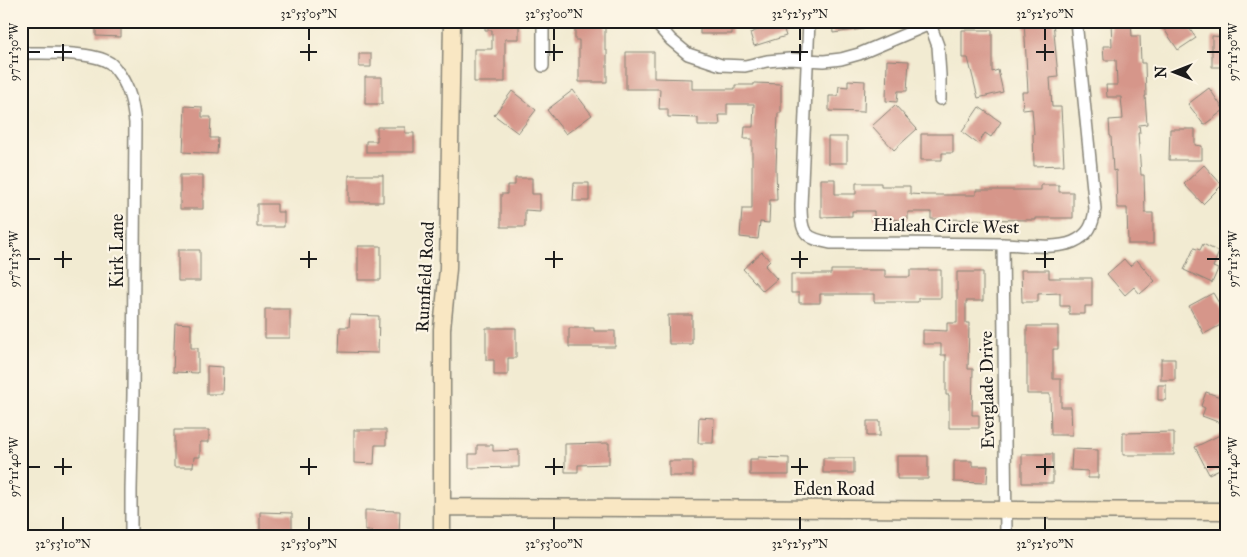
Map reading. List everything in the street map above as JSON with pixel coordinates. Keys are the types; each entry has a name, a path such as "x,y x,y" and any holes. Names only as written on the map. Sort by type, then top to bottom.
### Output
{"street":[{"name":"Rumfield Road","path":"442,536 442,329 448,269 452,21"},
{"path":"543,21 543,66"},
{"path":"654,21 671,40 688,54 721,65 745,66 789,59 824,61 841,59 859,54 934,23 938,46 940,99"},
{"path":"808,60 809,21"},
{"name":"Hialeah Circle West","path":"808,60 801,205 801,224 806,234 816,240 831,243 1057,246 1072,242 1085,235 1093,223 1095,209 1076,21"},
{"name":"Kirk Lane","path":"21,53 92,56 110,62 126,84 132,101 135,131 132,536"},
{"name":"Everglade Drive","path":"1002,244 1006,536"},
{"name":"Eden Road","path":"442,507 1226,511"}],"building":[{"path":"96,21 121,21 121,37 96,36"},
{"path":"485,21 519,21 519,39 505,39 505,82 474,82 474,49 492,49 492,30 485,30"},
{"path":"575,21 605,21 607,82 579,82 579,40 575,40"},
{"path":"700,21 732,21 732,34 700,34"},
{"path":"762,21 781,21 786,36 754,46 750,33 764,28"},
{"path":"832,21 862,21 863,29 833,33"},
{"path":"1024,21 1053,21 1058,77 1050,78 1052,107 1061,107 1064,165 1034,166 1032,109 1023,110 1022,92 1028,92"},
{"path":"1111,21 1131,21 1132,36 1140,36 1141,63 1145,63 1147,124 1139,125 1140,133 1138,133 1141,175 1144,175 1145,213 1153,213 1153,244 1128,244 1127,208 1117,208 1116,170 1113,171 1109,120 1123,119 1121,97 1107,97 1106,85 1117,85 1116,60 1104,60 1103,46 1112,46"},
{"path":"1169,21 1184,21 1196,38 1178,50 1162,26"},
{"path":"962,30 992,30 992,72 998,70 1003,92 978,98 968,58 962,58"},
{"path":"1212,36 1224,37 1226,67 1212,67"},
{"path":"626,52 654,52 654,78 692,79 692,89 735,89 735,85 754,85 754,83 781,84 781,113 778,113 776,168 777,200 770,200 769,223 760,222 758,239 740,237 742,209 752,209 752,139 744,139 745,127 753,127 754,104 727,104 727,115 719,115 720,125 698,125 698,118 668,117 668,109 659,109 660,89 626,89"},
{"path":"359,54 371,54 371,67 359,67"},
{"path":"887,60 909,61 907,91 898,91 897,102 886,101"},
{"path":"365,77 382,77 382,104 365,104"},
{"path":"848,80 865,81 864,112 829,111 829,96 838,96 839,86 848,87"},
{"path":"1209,88 1224,110 1204,125 1188,104"},
{"path":"573,90 592,115 566,134 547,110"},
{"path":"512,91 536,110 518,133 494,115"},
{"path":"895,105 917,129 894,150 872,126"},
{"path":"185,106 202,107 202,117 211,117 210,138 218,138 217,154 183,152"},
{"path":"979,107 1001,122 991,137 985,133 978,144 962,132"},
{"path":"377,127 405,127 405,133 414,133 414,152 366,152 366,141 377,141"},
{"path":"1170,129 1195,129 1195,145 1202,146 1202,160 1169,160"},
{"path":"921,134 953,134 953,153 942,153 942,160 921,160"},
{"path":"828,137 847,137 847,163 828,163"},
{"path":"1204,165 1222,185 1203,204 1184,184"},
{"path":"180,175 203,175 203,209 180,209"},
{"path":"349,175 383,175 383,202 349,202"},
{"path":"515,178 532,178 532,194 540,194 540,211 525,210 525,227 501,227 501,194 507,194 507,185 515,185"},
{"path":"821,179 835,179 835,194 856,194 856,183 881,183 881,186 910,186 910,194 926,195 976,195 976,190 1041,190 1041,185 1059,185 1059,192 1073,192 1073,218 1036,218 1036,220 931,219 931,212 908,212 908,220 874,219 874,211 852,211 852,216 821,217"},
{"path":"574,183 589,183 589,201 573,201"},
{"path":"257,204 277,204 277,212 284,212 284,227 257,227"},
{"path":"1203,244 1219,252 1213,267 1218,269 1212,283 1184,270 1194,248 1200,250"},
{"path":"358,246 381,246 381,280 358,280"},
{"path":"178,250 200,250 200,281 178,281"},
{"path":"762,252 770,261 765,266 777,279 763,291 743,269"},
{"path":"1124,259 1130,266 1137,260 1155,281 1140,294 1134,287 1125,295 1107,274"},
{"path":"831,270 885,270 885,277 910,277 910,270 941,270 941,298 918,298 918,302 874,302 874,294 820,294 820,303 799,303 799,293 791,293 791,274 831,274"},
{"path":"1021,270 1049,270 1049,278 1092,278 1092,306 1085,306 1085,314 1069,314 1069,306 1060,306 1060,293 1038,294 1038,302 1022,302"},
{"path":"957,272 983,272 983,301 966,301 966,323 969,323 968,369 973,369 972,415 979,415 979,428 949,428 949,395 946,395 946,355 941,355 941,344 923,344 923,330 947,331 947,323 957,323"},
{"path":"1213,293 1226,315 1226,322 1204,334 1189,306"},
{"path":"265,309 290,309 290,338 265,338"},
{"path":"350,315 379,316 378,353 339,352 340,327 349,327"},
{"path":"668,315 692,315 692,344 669,344"},
{"path":"175,323 191,324 191,348 198,348 198,373 173,372"},
{"path":"1027,326 1058,326 1058,349 1053,349 1053,379 1061,379 1061,407 1071,407 1072,435 1051,435 1050,394 1027,394"},
{"path":"486,328 516,328 516,358 508,358 508,375 494,375 494,360 486,360"},
{"path":"569,328 594,328 594,331 615,331 615,347 569,347"},
{"path":"1161,359 1175,359 1175,380 1161,380"},
{"path":"207,366 223,367 222,394 207,394"},
{"path":"1158,385 1166,385 1166,400 1158,400"},
{"path":"1206,392 1226,399 1226,425 1202,416 1205,408 1201,406"},
{"path":"699,417 714,418 713,443 698,443"},
{"path":"867,421 880,421 880,436 867,436"},
{"path":"174,430 209,430 209,442 200,442 200,457 194,457 193,467 174,467"},
{"path":"354,430 386,430 386,445 375,445 374,464 354,463"},
{"path":"1174,432 1174,455 1123,455 1123,433"},
{"path":"1222,434 1226,441 1226,446 1221,448 1226,458 1226,466 1209,474 1195,447"},
{"path":"609,443 609,464 578,465 578,472 565,472 565,444"},
{"path":"477,445 493,445 493,451 519,450 519,467 469,468 469,454 477,454"},
{"path":"1072,449 1098,450 1098,478 1088,478 1088,471 1071,470"},
{"path":"1022,454 1053,454 1053,483 1022,483"},
{"path":"897,456 928,456 928,479 897,479"},
{"path":"758,457 789,458 789,475 750,475 750,459 758,459"},
{"path":"823,458 854,458 854,473 823,473"},
{"path":"669,461 693,461 693,476 669,476"},
{"path":"954,461 972,461 972,466 988,466 987,483 954,482"},
{"path":"365,510 400,511 399,536 372,536 372,531 365,531"},
{"path":"260,512 292,513 292,536 260,536"}]}
